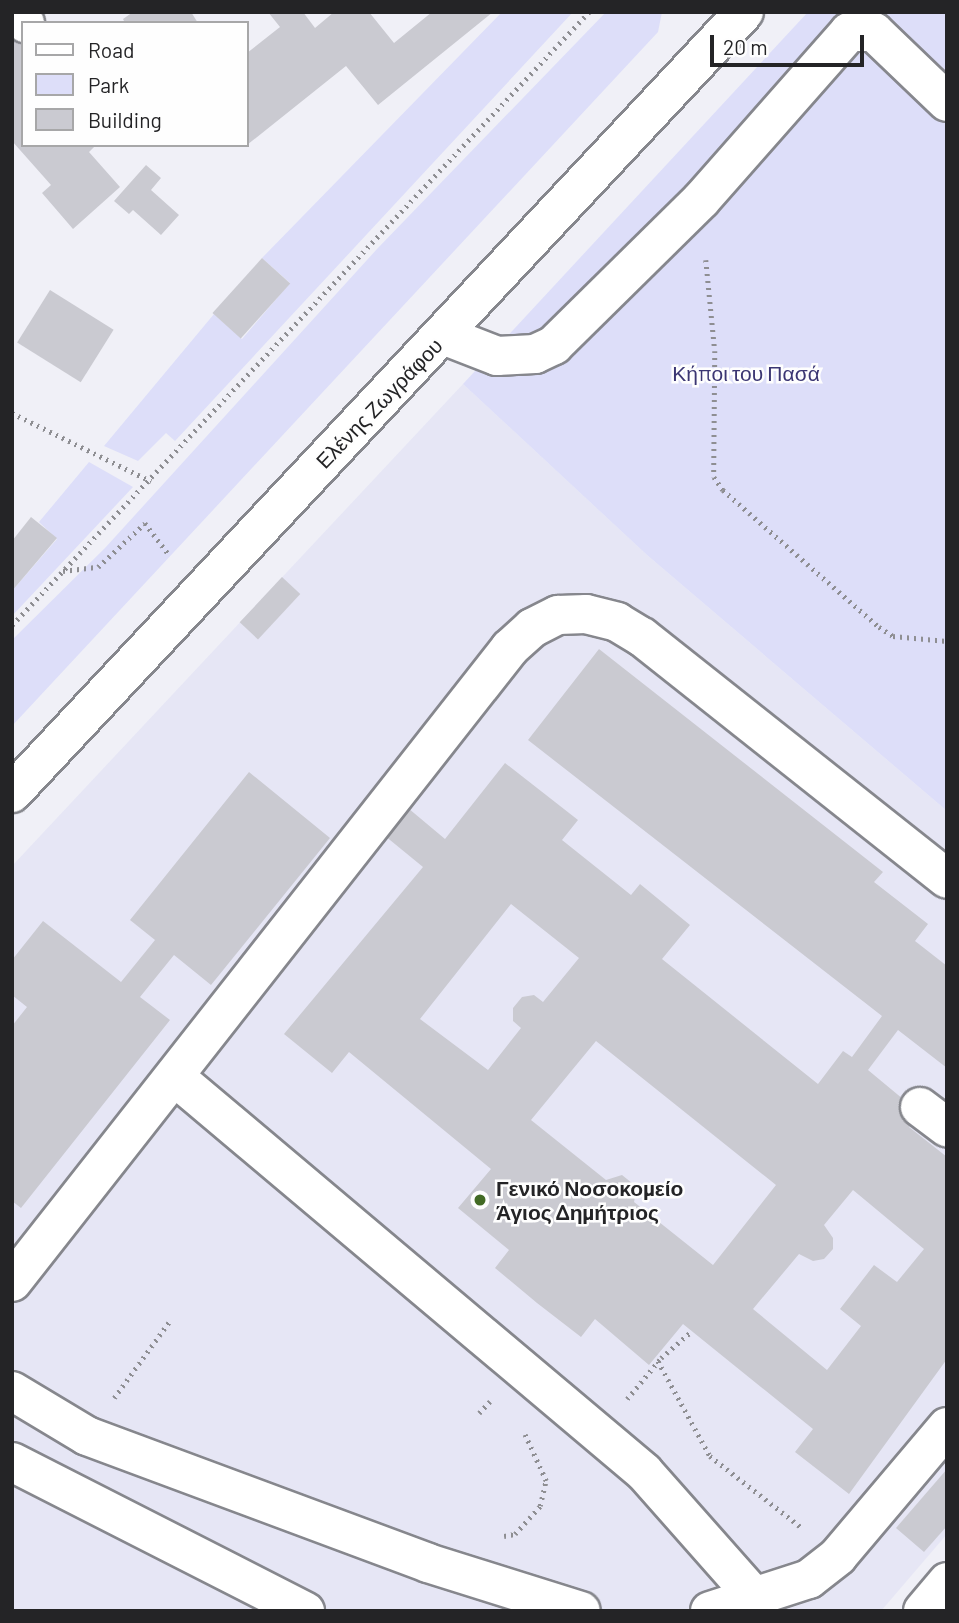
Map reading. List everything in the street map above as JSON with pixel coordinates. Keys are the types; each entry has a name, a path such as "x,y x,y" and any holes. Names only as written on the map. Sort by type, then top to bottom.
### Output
{"main road":[{"name":"Ελένης Ζωγράφου","path":"12,793 744,12"},
{"path":"443,335 497,356 535,354 554,345 701,200 849,32 874,33 947,103"},
{"path":"12,1282 510,648 532,628 558,615 586,614 617,622 642,637 947,879"},
{"path":"175,1077 644,1472 752,1594"},
{"path":"12,1391 87,1436 429,1563 581,1611"},
{"path":"710,1611 752,1594 808,1579 838,1556 947,1427"},
{"path":"12,1462 304,1611"},
{"path":"923,1611 947,1582"}],"path":[{"path":"12,625 151,481 589,12"},
{"path":"701,200 715,351 715,477 723,490 879,627 893,636 947,641"},
{"path":"12,413 151,481"},
{"path":"63,571 98,567 145,523"},
{"path":"87,1436 169,1322"},
{"path":"691,1331 658,1361 710,1456 802,1528"},
{"path":"488,1402 496,1408"},
{"path":"490,1541 514,1534 540,1506 546,1481 536,1452 517,1427"}],"shaded area":[{"name":"Γενικό Νοσοκομείο Άγιος Δημήτριος","path":"463,384 647,555 947,811 947,1534 881,1611 12,1611 12,866"}],"green space":[{"path":"502,12 573,12 175,441 166,433 138,461 104,446 214,314 242,339 290,283 262,258"},
{"path":"606,12 662,12 658,32 12,726 12,640 105,548 377,249"},
{"name":"Κήποι του Πασά","path":"808,12 947,12 947,811 647,555 463,384"},
{"path":"89,462 133,487 12,616 12,591 57,539 39,522"}],"building":[{"path":"133,12 191,12 197,21 124,21 123,19"},
{"path":"268,12 303,12 315,28 334,12 369,12 394,43 432,12 493,12 378,105 346,66 248,144 248,52 280,27"},
{"path":"12,23 21,32 21,147 94,147 89,152 120,187 73,229 42,193 51,185 12,141"},
{"path":"146,165 161,178 151,190 179,215 161,235 133,210 129,214 114,201"},
{"path":"262,258 290,283 241,338 212,313"},
{"path":"50,290 114,330 81,382 17,343"},
{"path":"31,517 57,538 12,591 12,541"},
{"path":"282,577 300,594 258,639 240,622"},
{"path":"599,649 883,872 874,882 928,924 915,941 947,966 947,1068 898,1030 868,1070 921,1114 909,1127 947,1157 947,1359 849,1494 795,1452 813,1429 683,1324 649,1365 595,1319 581,1337 537,1303 495,1268 509,1250 458,1208 491,1169 349,1052 332,1073 284,1034 423,867 379,831 402,803 445,839 505,763 578,820 562,840 631,895 640,884 690,925 662,959 818,1084 843,1051 852,1057 882,1016 528,740","holes":["511,904 579,958 543,1002 534,995 522,997 513,1008 513,1021 521,1028 488,1070 420,1019","596,1041 776,1185 713,1265 634,1202 637,1187 622,1175 606,1180 531,1120","853,1190 924,1249 897,1282 874,1265 840,1309 861,1326 827,1370 753,1309 799,1254 813,1261 824,1259 833,1249 833,1238 824,1225"]},
{"path":"249,772 330,838 211,985 174,955 140,997 170,1020 21,1208 12,1201 12,1026 27,1007 12,995 12,960 43,921 121,982 155,940 130,920"},
{"path":"947,1469 947,1526 924,1552 896,1528"}],"place":[{"name":"Γενικό Νοσοκομείο Άγιος Δημήτριος","path":"480,1200"}]}
